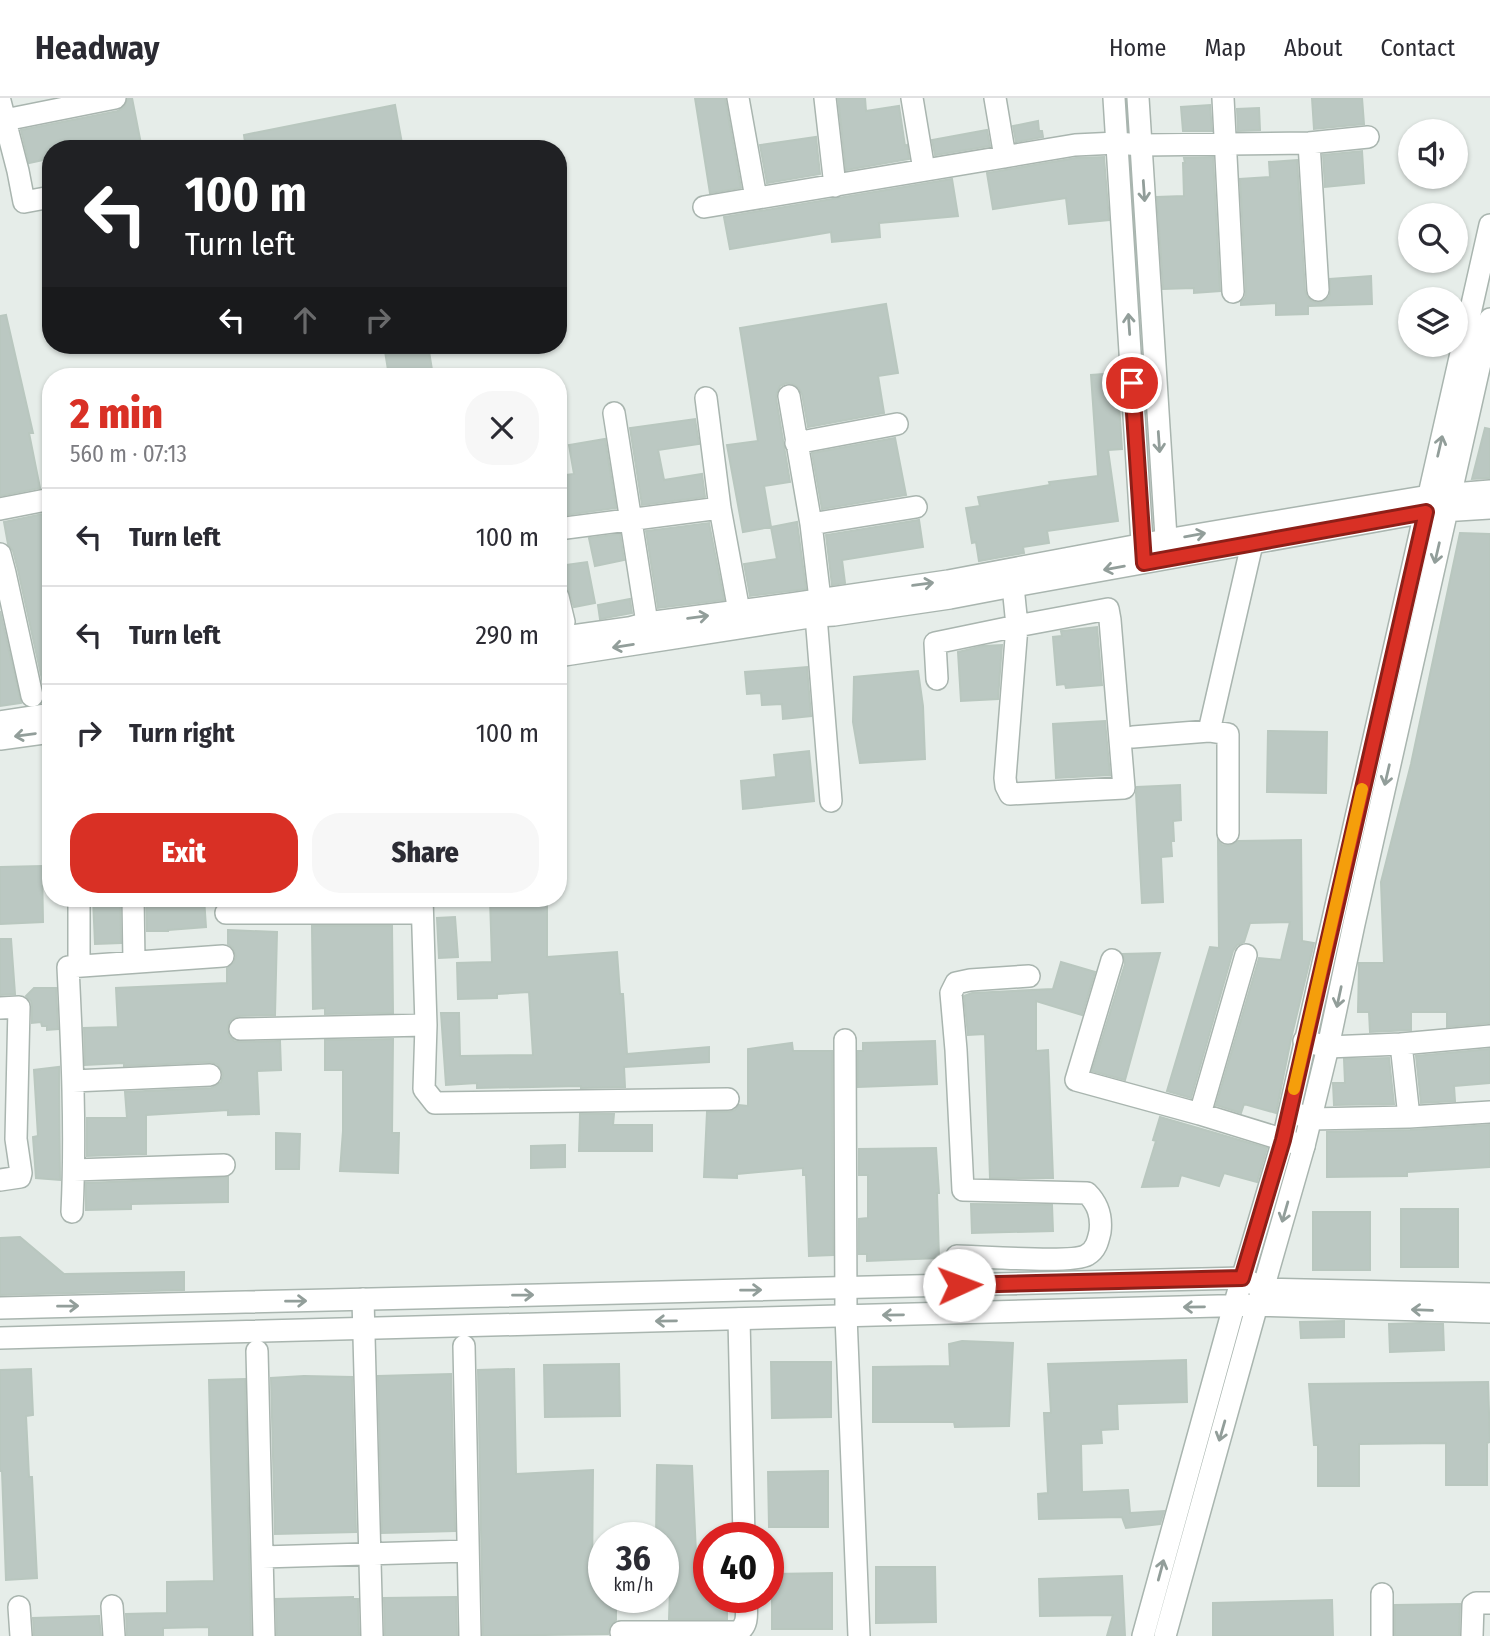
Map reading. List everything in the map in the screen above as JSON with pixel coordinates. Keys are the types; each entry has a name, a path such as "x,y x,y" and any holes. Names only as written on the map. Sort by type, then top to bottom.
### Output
{"street":[{"path":"42,199 24,202 2,111 115,98"},
{"path":"737,98 756,198"},
{"path":"825,98 835,186"},
{"path":"912,98 923,170"},
{"path":"995,98 1004,157"},
{"path":"1114,98 1143,554"},
{"path":"1138,98 1166,550"},
{"path":"1223,98 1233,292"},
{"path":"704,207 1075,145 1309,143 1368,137"},
{"path":"1309,143 1318,290"},
{"path":"1165,1636 1304,1146 1328,1047 1438,503 1490,225"},
{"path":"1143,1636 1283,1140 1304,1041 1438,503 1490,319"},
{"path":"789,396 811,524 831,801"},
{"path":"706,398 720,508 739,611"},
{"path":"614,413 647,623"},
{"path":"796,443 897,424"},
{"path":"1166,550 1252,544 1490,491"},
{"path":"0,509 42,501"},
{"path":"567,654 948,581 1143,554 1438,503 1490,508"},
{"path":"811,524 916,507"},
{"path":"567,528 720,508"},
{"path":"1209,731 1252,544"},
{"path":"567,630 739,611 818,607 834,615 1013,586 1143,554"},
{"path":"2,567 32,696"},
{"path":"937,679 935,643 1017,626 1108,609 1124,788 1010,794 1005,778 1017,626 1013,586"},
{"path":"0,722 42,715"},
{"path":"1133,737 1209,731 1228,734 1228,833"},
{"path":"0,739 42,733"},
{"path":"79,907 79,966"},
{"path":"133,907 134,962"},
{"path":"226,913 373,907"},
{"path":"422,907 426,1025 424,1089 435,1104 728,1099"},
{"path":"1200,1114 1246,955"},
{"path":"72,1212 74,1081 68,967 223,956"},
{"path":"1112,960 1076,1080 1304,1146"},
{"path":"959,1285 957,1256 1069,1259 1087,1255 1098,1243 1101,1222 1097,1203 1087,1193 963,1190 951,993 956,983 1029,976"},
{"path":"0,1008 19,1007 8,1140 21,1172 20,1177 0,1180"},
{"path":"240,1029 426,1025"},
{"path":"1304,1041 1328,1047 1490,1036"},
{"path":"845,1040 845,1287 859,1636"},
{"path":"1401,1044 1409,1117"},
{"path":"74,1081 210,1075"},
{"path":"1289,1111 1310,1119 1490,1112"},
{"path":"74,1170 224,1165"},
{"path":"0,1308 1242,1278 1260,1297 1490,1312"},
{"path":"0,1338 1234,1306 1260,1297 1490,1294"},
{"path":"363,1299 372,1636"},
{"path":"739,1319 744,1522"},
{"path":"464,1346 470,1636"},
{"path":"257,1350 264,1636"},
{"path":"262,1557 468,1551"},
{"path":"1382,1594 1382,1636"},
{"path":"1472,1636 1473,1605 1490,1603"},
{"path":"112,1605 114,1636"},
{"path":"19,1607 20,1636"},
{"path":"621,1632 737,1632 743,1630 746,1624 746,1613"}],"building":[{"path":"128,98 132,98 140,140 42,140 42,160 29,163 21,130 118,111 124,107"},
{"path":"695,98 725,98 741,188 710,193"},
{"path":"838,98 865,98 866,111 899,106 909,159 846,170"},
{"path":"1312,98 1362,98 1364,124 1314,129"},
{"path":"395,105 401,140 245,140 244,135"},
{"path":"1210,105 1212,131 1183,131 1181,107"},
{"path":"1259,108 1260,130 1238,131 1237,109"},
{"path":"1038,121 1043,137 1016,142 1013,126"},
{"path":"987,130 990,146 935,155 932,140"},
{"path":"816,137 820,174 767,183 760,145"},
{"path":"1362,151 1364,183 1325,187 1323,155"},
{"path":"1104,157 1109,220 1069,224 1066,198 993,209 987,173 1076,158"},
{"path":"1213,157 1220,291 1194,293 1194,288 1163,289 1157,197 1184,196 1184,158"},
{"path":"1297,160 1307,297 1319,303 1326,300 1330,295 1330,279 1371,276 1372,304 1308,306 1308,314 1276,315 1276,303 1241,305 1246,291 1240,179 1270,177 1269,162"},
{"path":"952,179 958,216 879,223 880,237 832,242 831,232 730,249 724,217"},
{"path":"886,304 898,373 878,376 884,413 808,427 799,388 786,383 780,386 776,398 790,482 764,486 771,527 743,532 727,445 758,441 740,328"},
{"path":"6,315 33,433 29,433 40,488 0,496 0,316"},
{"path":"385,354 429,354 432,368 388,368"},
{"path":"1117,373 1122,449 1108,450 1118,521 1047,531 1049,543 1023,547 1024,553 979,561 976,542 972,543 966,508 980,506 978,497 1050,485 1049,482 1098,476 1091,375"},
{"path":"695,419 699,444 658,450 664,480 702,474 705,497 642,505 630,428"},
{"path":"1485,428 1490,429 1490,478 1472,479"},
{"path":"895,438 906,495 822,509 812,453"},
{"path":"605,439 616,508 567,515 567,475 574,474 569,445"},
{"path":"42,514 42,679 18,570 13,551 8,544 4,522"},
{"path":"919,520 923,547 842,560 845,583 832,585 826,535"},
{"path":"797,522 806,589 750,596 744,564 777,559 771,527"},
{"path":"709,523 724,600 658,608 646,531"},
{"path":"1460,533 1490,534 1490,1023 1447,1027 1447,1012 1411,1012 1411,1030 1370,1032 1369,1012 1358,1012 1359,963 1384,963 1381,882 1411,764"},
{"path":"620,534 624,560 595,566 589,538"},
{"path":"587,562 595,603 574,607 567,588 567,565"},
{"path":"630,599 632,613 600,619 598,605"},
{"path":"0,611 21,703 0,706"},
{"path":"1097,627 1102,685 1066,688 1065,684 1057,685 1053,637 1062,636 1061,631"},
{"path":"1002,645 998,699 961,701 958,652"},
{"path":"807,667 811,716 783,719 782,704 762,705 761,693 747,694 745,672"},
{"path":"918,671 923,706 925,759 860,763 853,722 854,677"},
{"path":"1105,721 1110,775 1056,778 1053,724"},
{"path":"1268,731 1327,732 1326,793 1267,792"},
{"path":"809,751 814,801 743,809 741,781 776,777 774,755"},
{"path":"1180,785 1181,820 1173,821 1172,856 1161,857 1163,902 1142,903 1137,787"},
{"path":"1301,840 1302,941 1314,943 1276,1113 1244,1104 1241,1113 1216,1105 1259,958 1281,960 1290,922 1250,923 1244,942 1237,945 1233,951 1191,1098 1167,1091 1210,947 1219,948 1218,841 1229,846 1238,841"},
{"path":"42,866 43,922 0,924 0,867"},
{"path":"93,907 120,907 121,943 95,944"},
{"path":"146,907 205,907 206,927 147,931"},
{"path":"490,907 547,907 547,957 617,952 627,1054 709,1047 709,1062 624,1067 625,1087 477,1088 477,1083 446,1085 441,1013 459,1013 460,1056 533,1055 529,992 497,994 497,998 458,999 457,963 492,962"},
{"path":"455,917 458,957 439,958 437,918"},
{"path":"312,926 392,926 393,1013 325,1014 325,1008 313,1009"},
{"path":"228,930 277,932 275,1015 239,1016 229,1022 227,1029 234,1041 280,1041 281,1070 257,1071 259,1114 228,1115 228,1110 146,1115 146,1154 87,1156 87,1118 127,1118 125,1092 211,1088 221,1082 221,1069 210,1062 85,1065 84,1028 118,1027 116,988 227,983 227,968 236,956 228,944"},
{"path":"0,939 11,939 15,994 0,995"},
{"path":"1160,953 1125,1080 1092,1071 1125,964 1123,954"},
{"path":"1061,962 1095,972 1082,1015 1036,1001 1036,1051 1048,1050 1053,1178 990,1178 985,1034 968,1035 964,996 972,993 1053,989"},
{"path":"34,988 56,988 58,1029 47,1030 47,1026 42,1026 41,1022 32,1023 31,1001 26,996"},
{"path":"393,1039 392,1133 399,1133 398,1173 340,1171 343,1070 325,1070 325,1040"},
{"path":"935,1041 937,1084 858,1087 858,1051 863,1051 863,1043"},
{"path":"792,1043 793,1051 832,1051 833,1255 809,1256 806,1175 803,1175 803,1168 737,1174 737,1178 704,1177 707,1112 729,1112 739,1105 748,1106 748,1049"},
{"path":"1490,1049 1490,1083 1454,1086 1455,1101 1421,1103 1416,1056"},
{"path":"1389,1058 1394,1104 1334,1105 1333,1083 1345,1083 1344,1059"},
{"path":"59,1067 60,1180 36,1178 33,1137 38,1136 34,1070"},
{"path":"580,1114 614,1114 613,1125 652,1125 652,1151 579,1151"},
{"path":"1160,1117 1267,1148 1257,1182 1224,1173 1219,1186 1181,1175 1178,1186 1142,1187 1156,1141 1153,1140"},
{"path":"1490,1125 1490,1167 1407,1172 1407,1176 1327,1177 1327,1132"},
{"path":"276,1133 300,1134 299,1169 276,1169"},
{"path":"565,1145 565,1167 531,1168 531,1146"},
{"path":"936,1148 939,1258 867,1261 867,1254 859,1254 859,1219 868,1218 868,1175 859,1175 859,1149"},
{"path":"228,1177 228,1202 131,1204 131,1209 86,1210 86,1183"},
{"path":"971,1204 1052,1205 1053,1231 972,1233"},
{"path":"1401,1209 1458,1209 1458,1267 1401,1267"},
{"path":"1313,1212 1370,1212 1370,1270 1313,1270"},
{"path":"20,1237 64,1274 184,1272 184,1290 0,1295 0,1238"},
{"path":"1344,1321 1344,1337 1301,1338 1300,1322"},
{"path":"1389,1324 1443,1324 1444,1350 1390,1352"},
{"path":"962,1341 1013,1343 1009,1426 955,1427 954,1422 873,1422 873,1367 950,1366 949,1344"},
{"path":"1186,1360 1187,1402 1117,1404 1118,1429 1101,1430 1102,1443 1081,1444 1082,1492 1128,1490 1130,1513 1164,1511 1160,1524 1126,1528 1122,1517 1039,1519 1038,1494 1048,1493 1044,1413 1051,1413 1048,1364"},
{"path":"771,1362 831,1362 831,1417 772,1418"},
{"path":"619,1364 620,1416 545,1417 544,1365"},
{"path":"31,1369 33,1415 26,1416 37,1578 6,1580 0,1471 0,1370"},
{"path":"514,1369 516,1474 593,1470 593,1522 588,1522 588,1613 616,1613 616,1620 610,1625 608,1634 483,1636 478,1370"},
{"path":"451,1374 455,1531 382,1533 378,1376"},
{"path":"352,1377 356,1532 275,1534 271,1378"},
{"path":"245,1379 251,1636 209,1636 209,1627 163,1628 163,1636 127,1636 126,1614 167,1613 167,1582 214,1581 209,1380"},
{"path":"1488,1382 1490,1442 1487,1443 1487,1485 1446,1485 1446,1443 1359,1444 1359,1486 1318,1486 1318,1445 1314,1445 1309,1384"},
{"path":"657,1465 692,1466 695,1522 693,1613 727,1613 727,1619 669,1619 669,1613 679,1613 679,1522 656,1522"},
{"path":"828,1471 828,1527 784,1527 784,1522 769,1522 768,1472"},
{"path":"876,1567 935,1567 936,1622 876,1623"},
{"path":"832,1573 832,1629 772,1629 772,1613 784,1613 784,1574"},
{"path":"1122,1576 1125,1636 1107,1636 1113,1615 1040,1616 1039,1579"},
{"path":"456,1597 457,1636 385,1636 384,1598"},
{"path":"276,1599 358,1599 359,1636 277,1636"},
{"path":"1332,1600 1333,1636 1213,1636 1213,1603"},
{"path":"1460,1604 1459,1636 1395,1636 1395,1605"},
{"path":"99,1616 101,1636 34,1636 33,1618"}],"slow traffic":[{"path":"1294,1089 1362,789"}],"route":[{"path":"959,1285 1242,1278 1283,1140 1426,512 1144,563 1132,383"}]}
